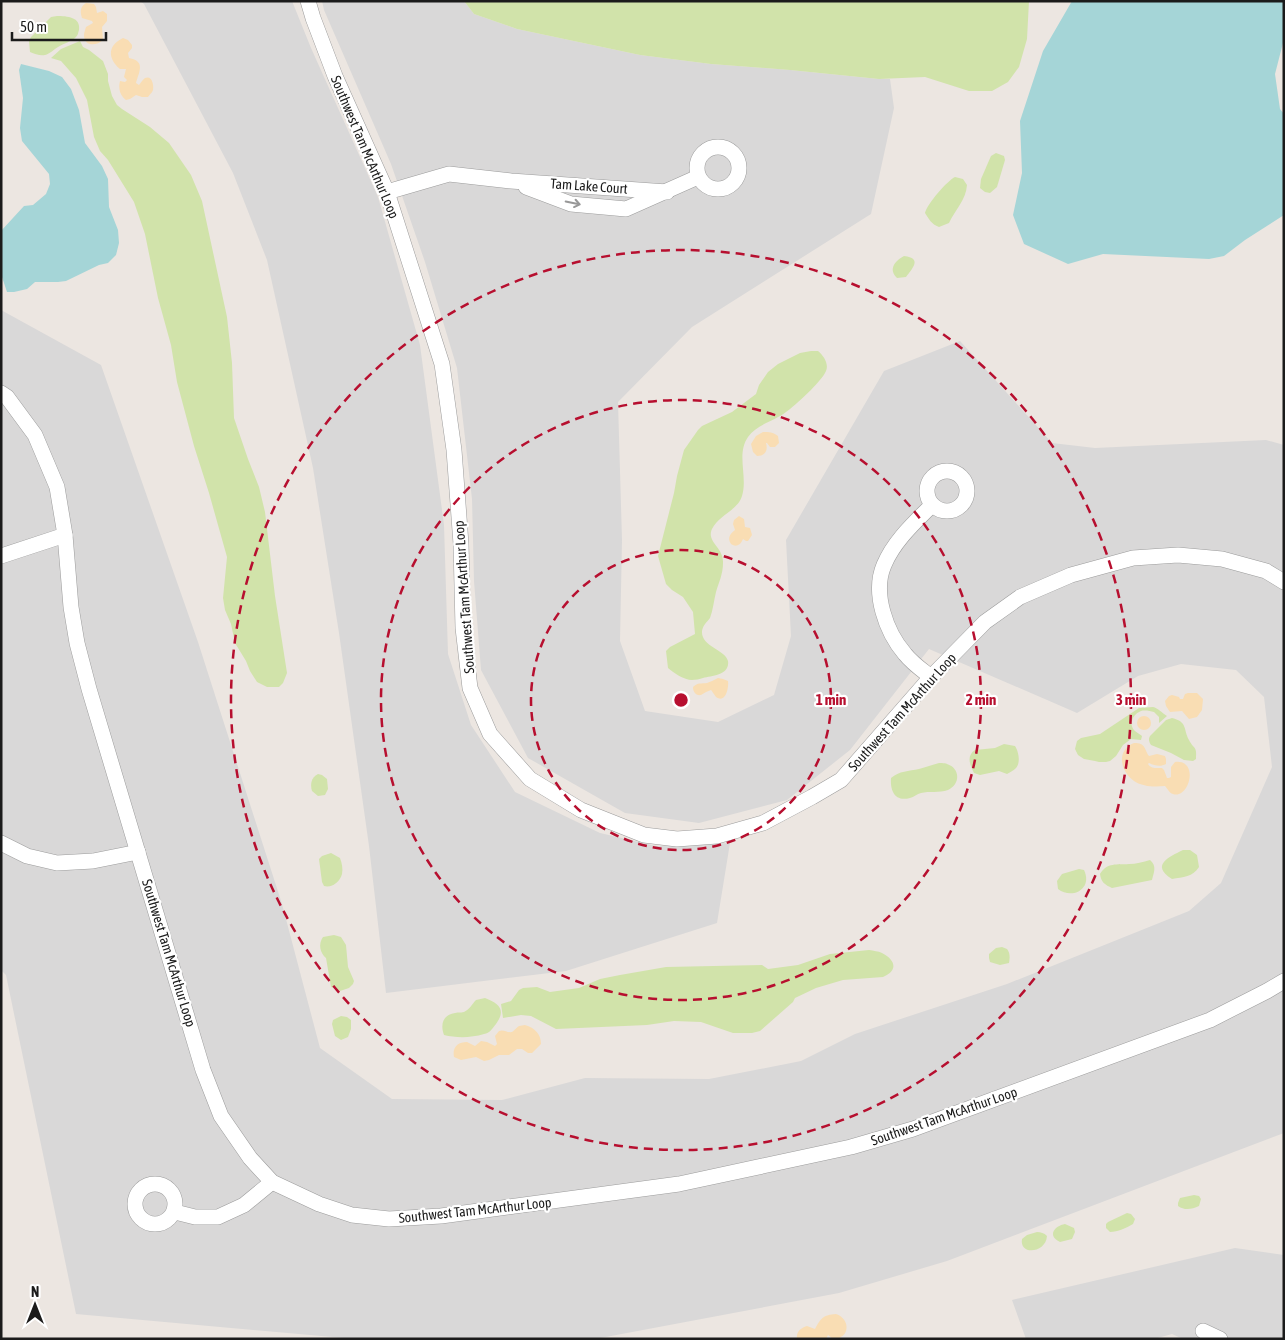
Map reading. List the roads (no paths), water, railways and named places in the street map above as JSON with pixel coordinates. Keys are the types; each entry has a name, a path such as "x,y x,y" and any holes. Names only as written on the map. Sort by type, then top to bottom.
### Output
{"street":[{"name":"Southwest Tam McArthur Loop","path":"308,1 335,76 387,192 442,364 454,450 461,544 463,628 470,688 490,734 530,779 582,810 644,835 678,839 717,836 763,823 812,798 841,780 931,677 985,622 1020,597 1071,574 1133,558 1178,554 1222,559 1266,571 1284,582"},
{"name":"Tam Lake Court","path":"387,192 449,174 511,181 667,192 698,177"},
{"name":"Southwest Tam McArthur Loop","path":"1,393 7,397 35,435 57,487 66,535 70,607 77,643 89,689 203,1070 220,1116 250,1158 272,1182 319,1204 352,1215 389,1219 441,1216 679,1184 850,1146 913,1129 1210,1020 1267,992 1284,981"},
{"path":"931,677 905,655 890,632 882,613 880,585 884,566 898,541 932,505"},
{"path":"1,556 66,535"},
{"path":"1,843 28,856 58,863 93,861 138,852"},
{"path":"175,1212 195,1217 218,1217 244,1205 272,1182"},
{"path":"1203,1331 1220,1339"}],"water":[{"path":"1072,1 1284,1 1284,39 1275,74 1280,109 1284,114 1284,215 1224,256 1209,259 1103,254 1068,264 1024,244 1013,215 1022,173 1020,121 1043,51"},
{"path":"21,64 49,71 62,77 71,89 79,110 85,143 102,166 108,179 109,207 118,230 119,243 116,255 108,263 99,265 66,281 35,282 27,289 7,292 1,274 1,231 24,206 33,205 46,194 50,184 49,174 22,141 20,128 23,98 19,70"}]}
